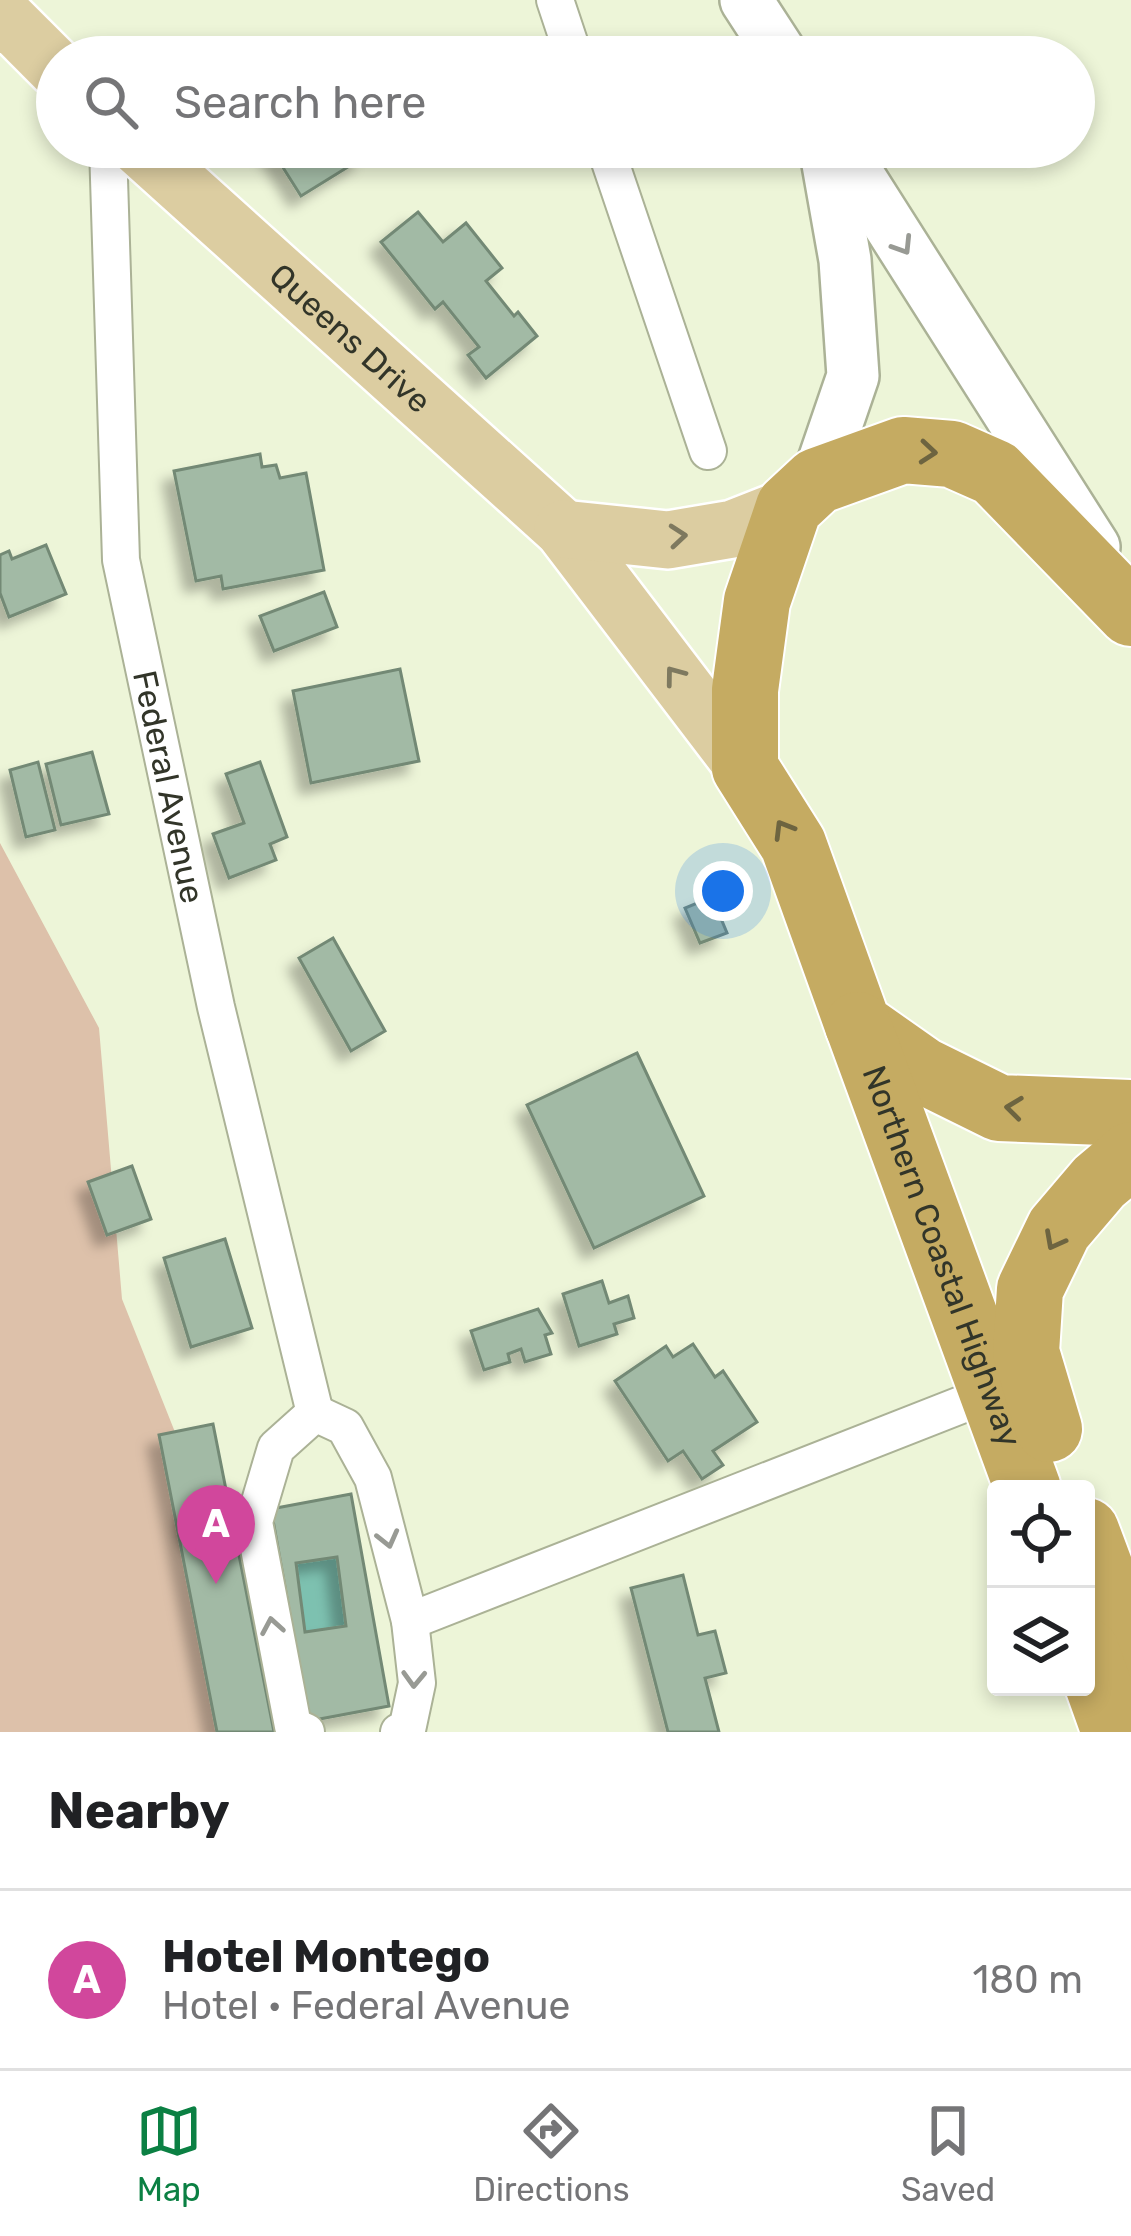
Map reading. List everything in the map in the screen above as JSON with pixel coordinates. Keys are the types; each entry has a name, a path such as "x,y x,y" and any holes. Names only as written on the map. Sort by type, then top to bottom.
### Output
{"highway":[{"path":"745,768 745,690 758,601 803,494 903,450 952,454 994,473 1131,610"},
{"name":"Northern Coastal Highway","path":"745,768 793,844 1025,1480"},
{"path":"858,1025 922,1070 999,1108 1131,1113"},
{"name":"Northern Coastal Highway","path":"1067,1480 1026,1352 1030,1289 1058,1229 1099,1182 1131,1155"},
{"path":"1095,1555 1131,1651"},
{"path":"1095,1676 1115,1732"}],"main road":[{"path":"746,0 769,36"},
{"path":"0,12 36,48"},
{"name":"Queens Drive","path":"162,168 562,529 745,768"},
{"path":"562,529 668,539 733,529 803,494 853,376 845,260 829,168"},
{"path":"853,168 1131,610"}],"street":[{"path":"555,0 567,36"},
{"name":"Federal Avenue","path":"110,168 122,560 216,1007 315,1413"},
{"path":"612,168 708,451"},
{"path":"410,1621 994,1392"},
{"path":"306,1732 293,1726 254,1522 275,1448 315,1413 345,1427 373,1478 410,1621 417,1683 407,1730 399,1732"}],"shaded area":[{"path":"0,843 99,1028 122,1299 206,1510 255,1732 0,1732"}],"water":[{"path":"337,1557 346,1626 305,1632 296,1563"}],"building":[{"path":"283,168 346,168 301,196"},
{"path":"418,212 443,242 466,223 502,268 486,281 537,336 486,378 468,355 479,347 443,302 435,309 381,242"},
{"path":"260,454 262,467 276,465 280,478 306,473 324,570 223,589 221,576 196,581 174,471"},
{"path":"46,545 66,594 9,617 0,593 0,555 9,551 12,559"},
{"path":"324,592 337,627 274,651 260,616"},
{"path":"400,669 419,761 311,783 293,691"},
{"path":"92,752 109,814 61,825 46,764"},
{"path":"38,762 55,830 26,837 10,770"},
{"path":"260,762 287,837 270,844 276,860 229,878 213,834 244,823 226,774"},
{"path":"712,897 727,933 700,943 685,908"},
{"path":"333,938 385,1031 351,1051 299,958"},
{"path":"637,1053 704,1196 594,1248 527,1105"},
{"path":"132,1166 151,1219 107,1235 88,1182"},
{"path":"225,1239 252,1328 191,1347 164,1258"},
{"path":"602,1281 609,1303 628,1296 634,1318 614,1324 617,1334 579,1346 563,1294"},
{"path":"538,1309 552,1333 545,1335 551,1354 525,1362 521,1349 508,1354 510,1362 484,1370 471,1331"},
{"path":"693,1344 715,1377 723,1371 757,1422 713,1451 723,1465 702,1479 683,1451 668,1461 615,1381 666,1346 673,1357"},
{"path":"213,1424 274,1732 217,1732 159,1435"},
{"path":"351,1494 389,1706 309,1721 271,1509","holes":["337,1557 346,1626 305,1632 296,1563"]},
{"path":"683,1575 698,1635 715,1631 726,1673 705,1678 719,1732 668,1732 631,1588"}],"place":[{"name":"Hotel Montego","path":"216,1584"}]}
